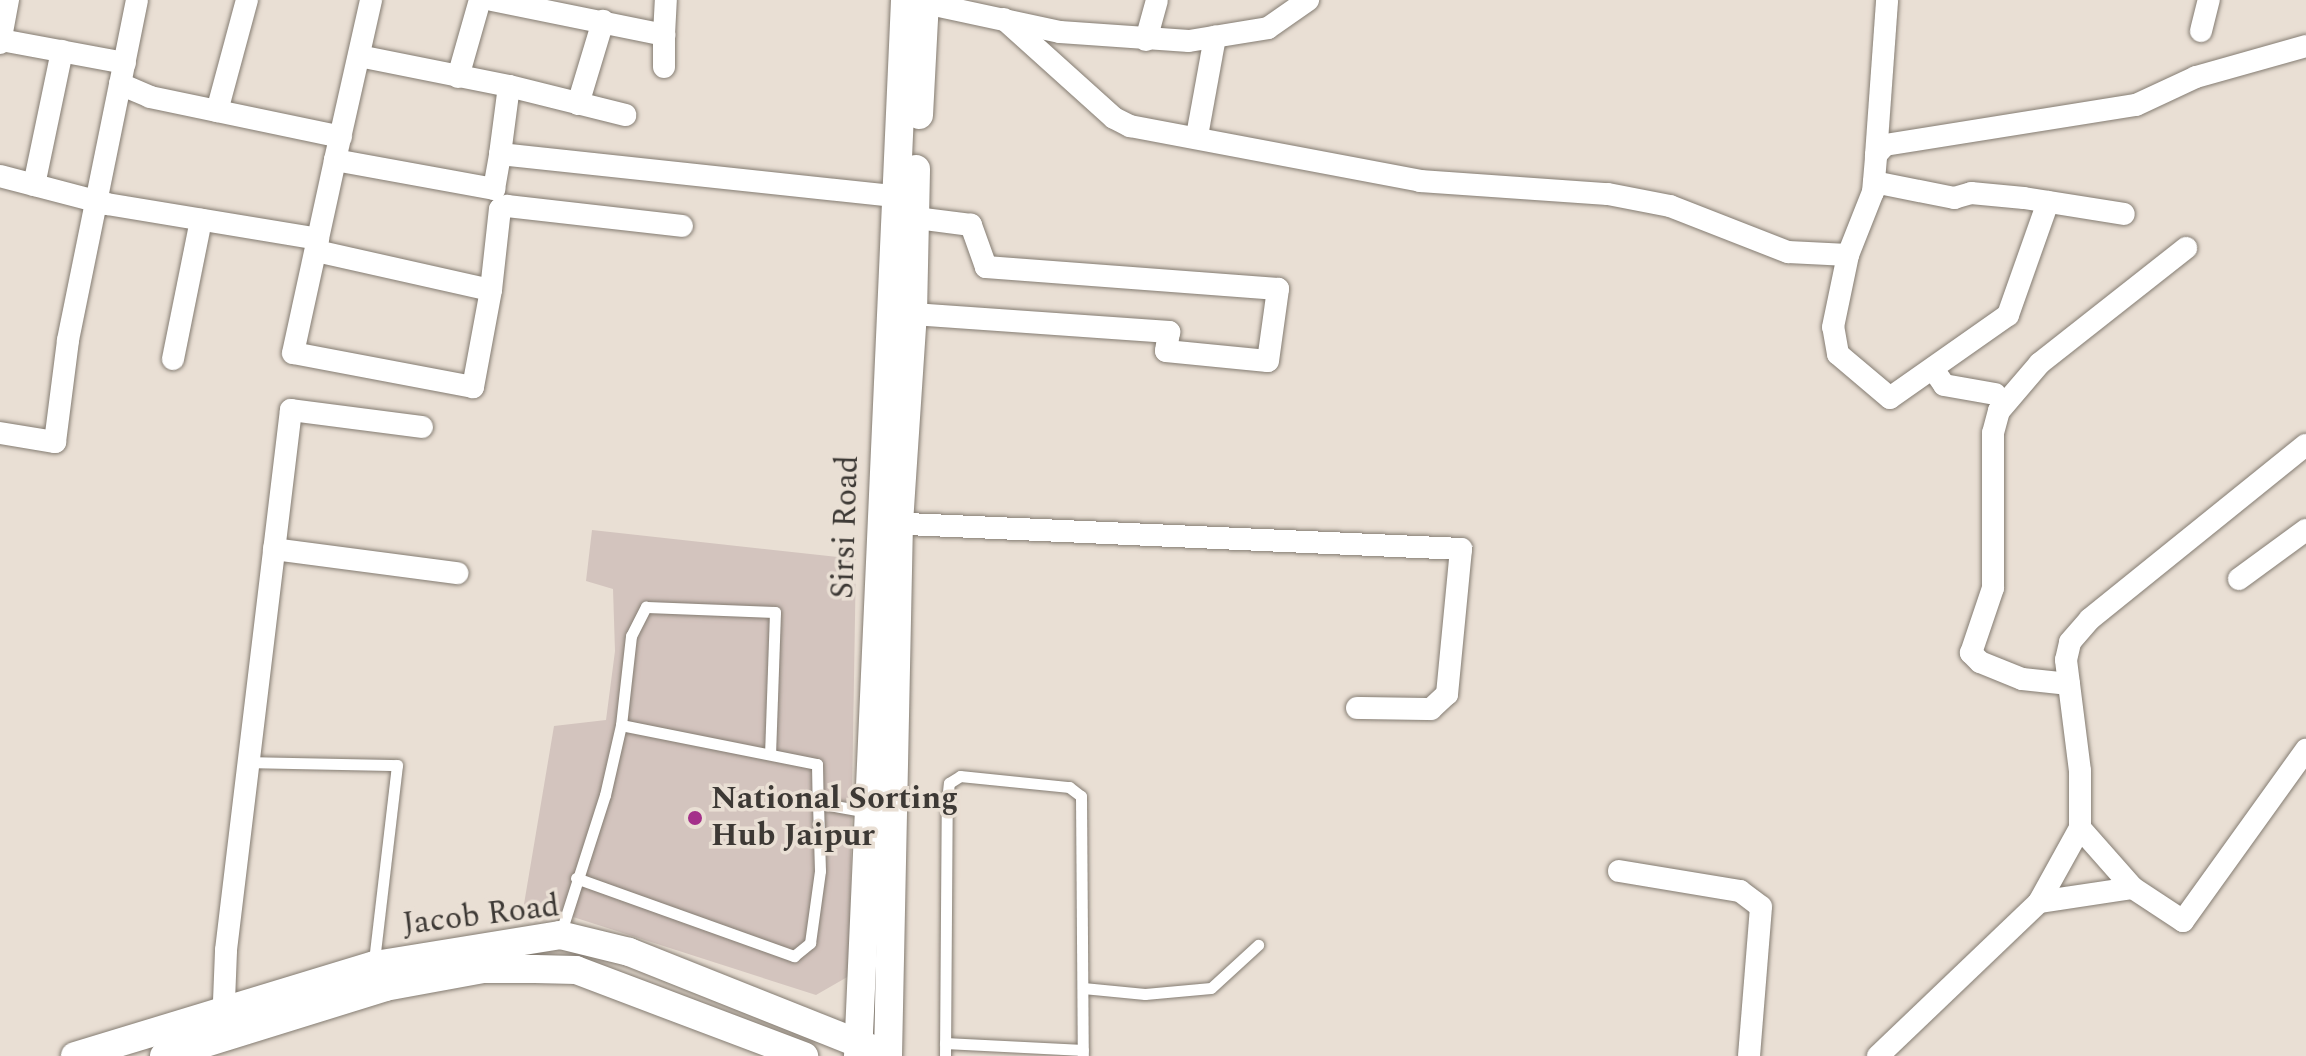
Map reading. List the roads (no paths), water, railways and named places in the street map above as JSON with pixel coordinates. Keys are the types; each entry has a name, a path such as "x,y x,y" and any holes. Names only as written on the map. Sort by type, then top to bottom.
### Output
{"street":[{"path":"8,0 0,42 62,51 122,74 150,97 341,137"},
{"path":"0,433 55,442 95,201 137,0"},
{"path":"217,111 247,0"},
{"path":"371,0 293,353 473,387 491,290 500,154 509,86"},
{"path":"458,77 480,0"},
{"path":"492,0 664,35"},
{"path":"664,67 666,0"},
{"path":"1146,40 1157,0"},
{"path":"918,1 1060,32 1146,40 1215,37 1268,28 1308,0"},
{"path":"1887,0 1874,182 1848,255 1833,327 1838,354 1890,398 2008,315 2048,202"},
{"path":"2201,31 2209,0"},
{"name":"Sirsi Road","path":"857,1050 869,812 909,204 918,1"},
{"path":"1004,19 1114,118 1420,181 1608,194 1670,206 1788,252 1848,255"},
{"path":"578,104 603,21"},
{"path":"1197,136 1215,37"},
{"path":"1876,155 1885,145 2136,105 2196,77 2306,46"},
{"path":"34,185 62,51"},
{"path":"359,56 509,86 625,115"},
{"path":"500,154 909,204 971,225 986,267 1278,289 1268,361 1166,351 1169,332 913,314"},
{"path":"335,160 497,199 682,226"},
{"path":"0,176 95,201 317,245 491,290"},
{"path":"1874,182 1954,198 1971,193 2124,214"},
{"name":"Sirsi Road","path":"888,1055 889,523 913,314 909,204"},
{"path":"173,359 201,220"},
{"path":"2069,684 2022,679 1980,662 1971,653 1993,588 1993,433 1999,411 2040,363 2186,248"},
{"path":"1933,369 1944,385 1995,394"},
{"path":"223,1026 226,950 291,410 422,427"},
{"path":"1878,1056 2039,902 2080,828 2080,771 2069,684 2070,642 2090,619 2304,450"},
{"path":"889,523 1461,549 1447,694 1431,709 1357,708"},
{"path":"2239,579 2306,530"},
{"path":"274,549 457,573"},
{"path":"2080,828 2133,888 2183,921 2306,750"},
{"path":"1619,871 1740,891 1761,907 1749,1056"},
{"path":"2039,902 2133,888"},
{"name":"Jacob Road","path":"75,1056 223,1026 380,976 560,935 641,957 857,1050 888,1055"},
{"name":"Jacob Road","path":"380,976 483,969 576,970 804,1056"},
{"name":"Jacob Road","path":"164,1056 223,1026"}],"lane":[{"path":"560,935 605,795 621,725 631,636 646,607 775,612 770,754"},
{"path":"576,878 794,956 810,943 820,871 817,764 621,725"},
{"path":"249,762 397,765 372,958 380,976"},
{"path":"945,1043 1083,1053 1081,796 1069,787 960,776 949,783 947,801 945,1043 945,1056"},
{"path":"818,803 869,812"},
{"path":"1083,988 1145,994 1211,988 1258,945"}],"place":[{"name":"National Sorting Hub Jaipur","path":"695,818"}]}
